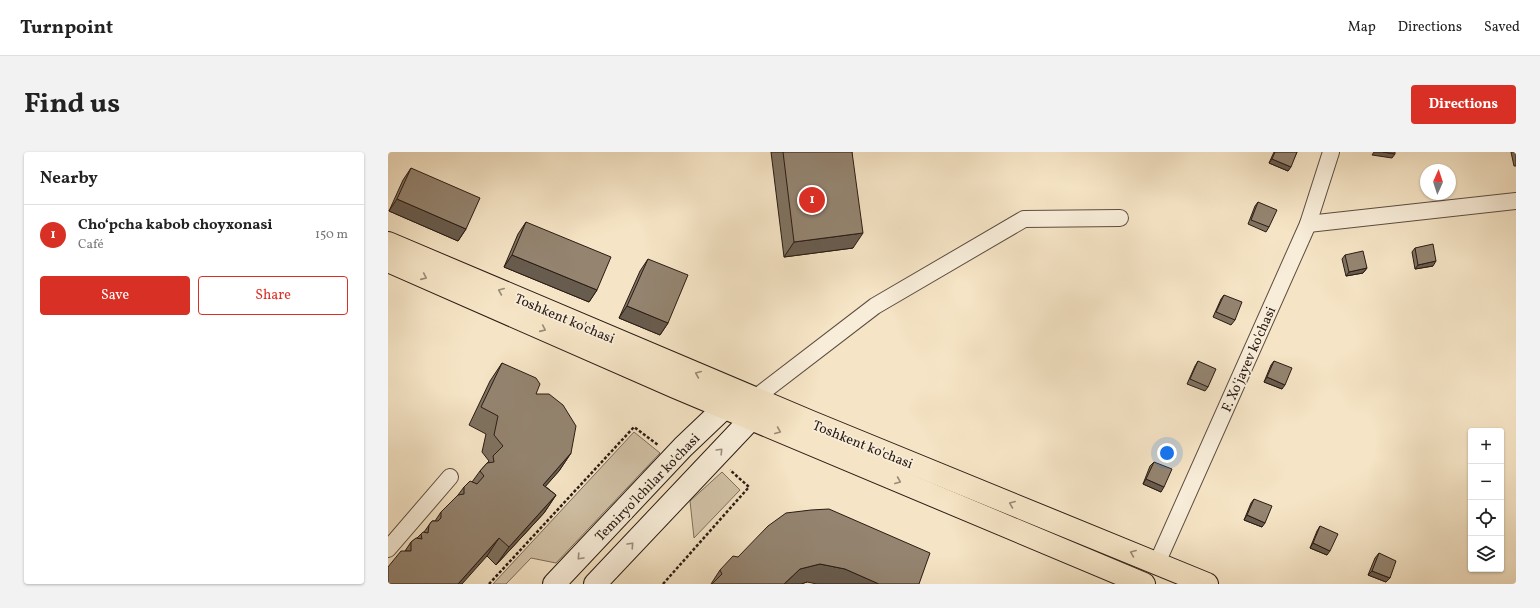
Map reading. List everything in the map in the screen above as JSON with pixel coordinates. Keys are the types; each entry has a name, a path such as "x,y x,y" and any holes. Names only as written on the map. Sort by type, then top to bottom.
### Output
{"main road":[{"name":"Toshkent ko'chasi","path":"388,243 723,385 750,406 1115,578 1144,584"},
{"name":"Toshkent ko'chasi","path":"388,261 724,408 750,406 776,407 1207,584"},
{"name":"Temiryo'lchilar ko'chasi","path":"594,584 715,456 750,406"},
{"name":"Temiryo'lchilar ko'chasi","path":"554,584 684,447 724,408"}],"street":[{"name":"F. Xo'jayev ko'chasi","path":"1157,563 1308,224 1331,152"},
{"path":"1308,224 1516,201"},
{"path":"750,406 875,306 1024,219 1120,218"},
{"path":"388,549 450,477"}],"path":[{"path":"489,584 634,427 659,445"},
{"path":"663,584 750,487 715,456"}],"shaded area":[{"path":"634,432 660,453 556,563 531,558 506,584 493,584"},
{"path":"722,472 740,490 694,538 690,501"}],"building":[{"path":"783,152 852,152 863,233 794,242"},
{"path":"1275,152 1297,152 1291,167 1272,159"},
{"path":"1383,152 1395,152 1395,154"},
{"path":"411,168 480,198 466,229 397,199"},
{"path":"1258,202 1277,210 1269,227 1251,220"},
{"path":"526,222 611,257 597,290 512,255"},
{"path":"1433,244 1436,261 1418,265 1415,248"},
{"path":"1363,251 1367,268 1349,272 1345,255"},
{"path":"648,259 688,275 668,323 627,306"},
{"path":"1224,295 1242,302 1235,320 1216,312"},
{"path":"1198,361 1216,369 1208,387 1190,379"},
{"path":"1274,361 1292,368 1285,385 1267,377"},
{"path":"502,363 536,378 540,384 536,394 549,394 563,405 576,426 571,453 543,485 556,495 509,547 499,538 458,584 388,584 388,567 401,551 411,551 411,542 416,538 422,539 421,534 423,532 428,533 429,525 432,521 438,521 441,518 441,512 458,495 464,494 464,487 470,481 477,484 484,476 480,471 487,463 494,462 493,456 503,446 494,435 498,416 481,407"},
{"path":"1154,462 1172,469 1164,487 1146,479"},
{"path":"1254,499 1272,506 1265,523 1247,515"},
{"path":"829,509 930,553 919,584 879,584 845,569 820,564 800,569 784,584 712,584 722,574 720,570 733,556 738,557 768,526 786,513"},
{"path":"1320,526 1338,534 1330,551 1313,543"},
{"path":"1379,553 1396,561 1390,578 1372,571"}],"place":[{"name":"Cho‘pcha kabob choyxonasi","path":"812,200"}]}
